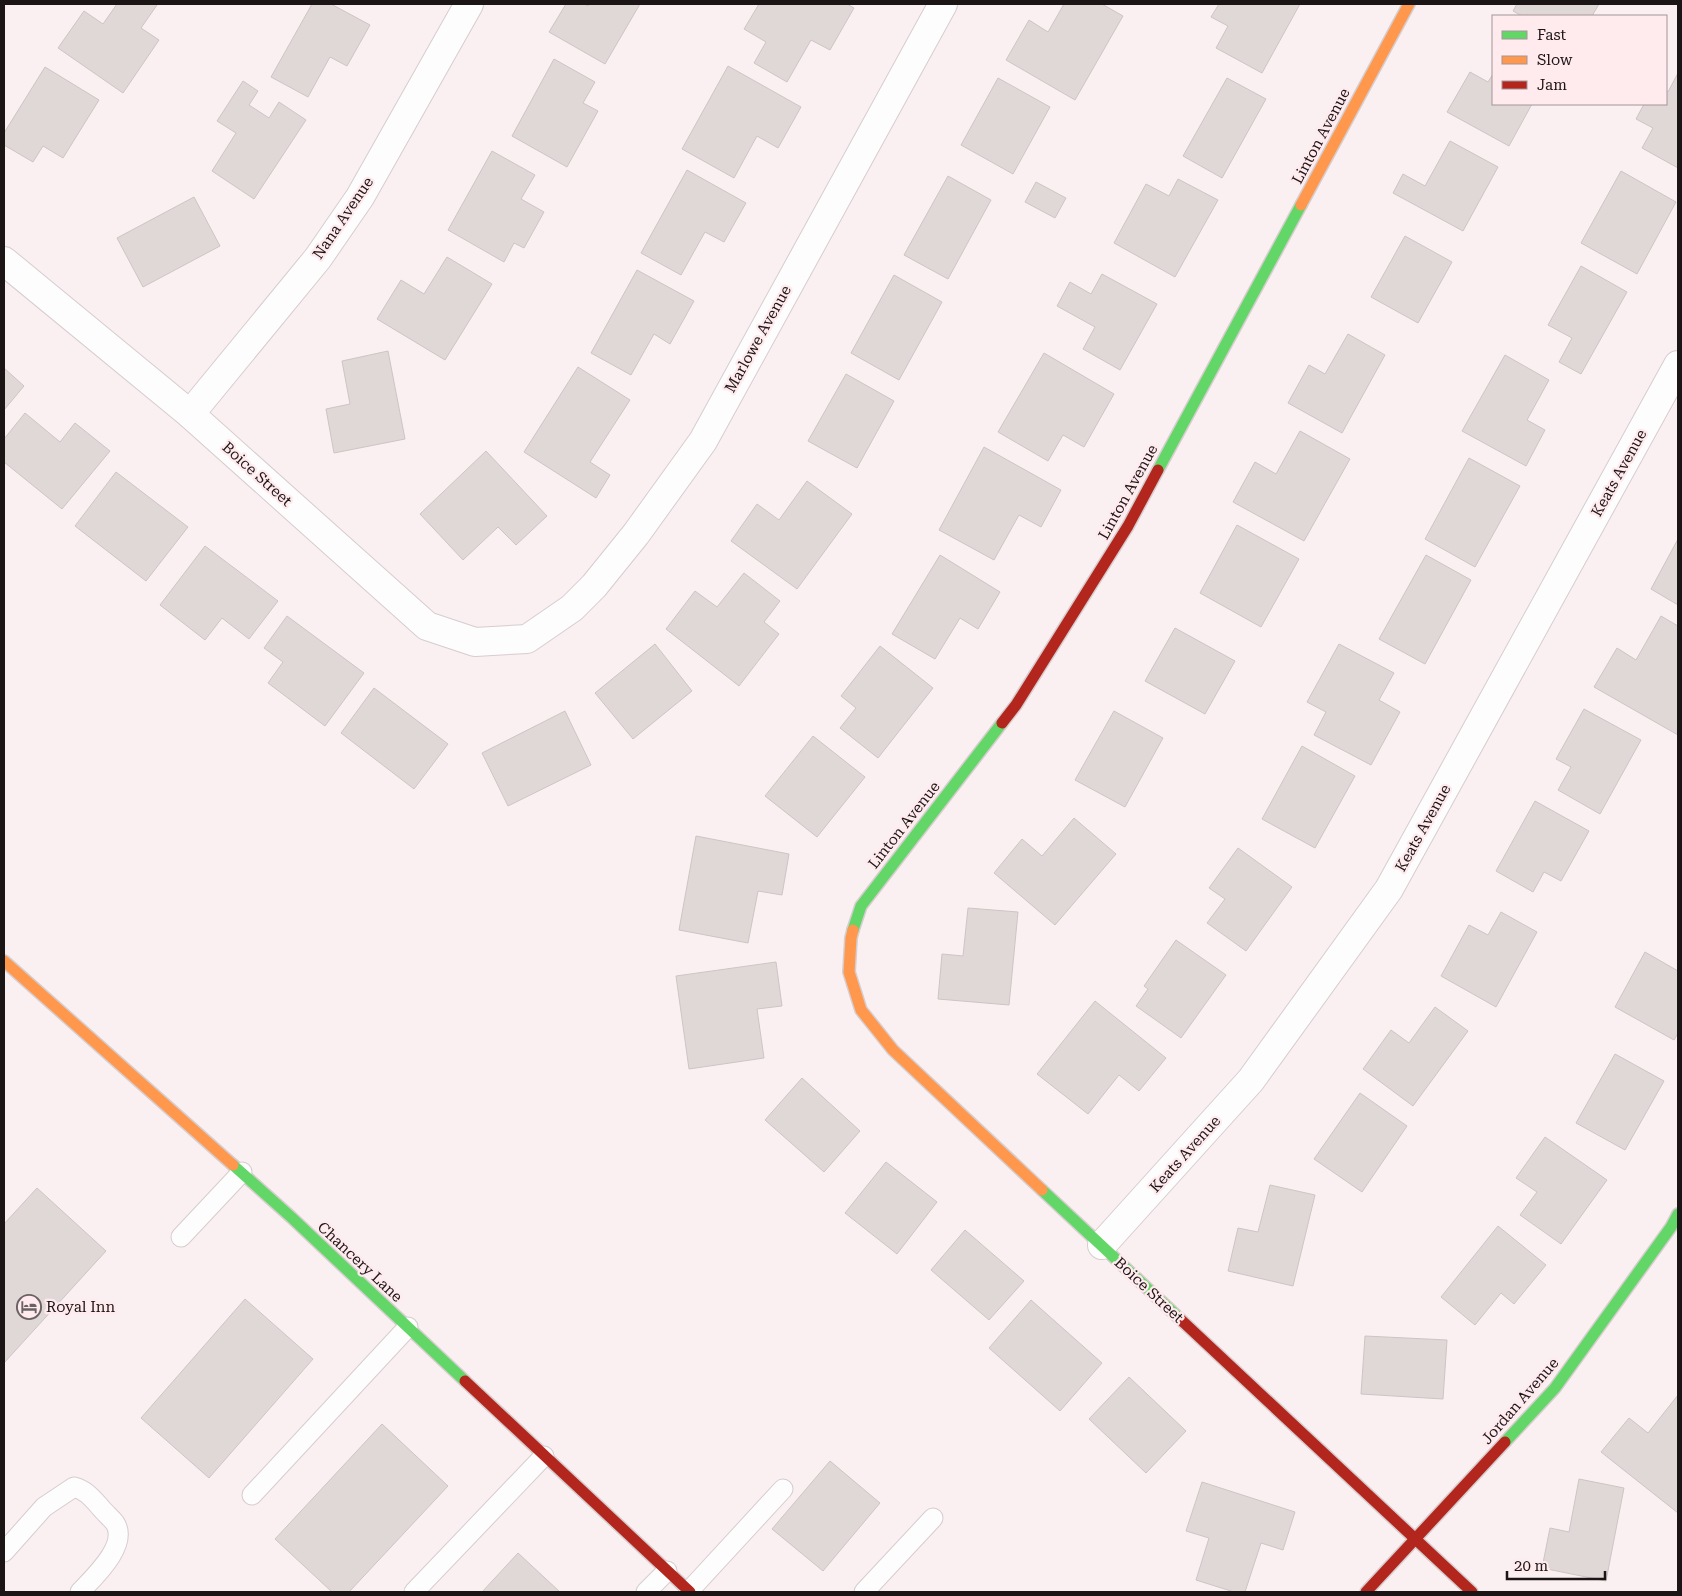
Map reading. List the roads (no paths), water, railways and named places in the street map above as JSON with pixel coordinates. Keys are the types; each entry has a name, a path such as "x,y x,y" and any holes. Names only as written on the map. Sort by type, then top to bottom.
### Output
{"street":[{"name":"Nana Avenue","path":"190,414 318,258 360,198 469,4"},
{"name":"Marlowe Avenue","path":"527,640 572,608 594,586 636,534 703,441 943,4"},
{"name":"Linton Avenue","path":"849,972 851,938 861,906 1016,705 1128,526 1409,4"},
{"name":"Boice Street","path":"4,261 190,414 427,626 476,642 527,640"},
{"name":"Keats Avenue","path":"1102,1245 1251,1080 1389,890 1678,364"},
{"name":"Chancery Lane","path":"4,960 242,1172 689,1592"},
{"name":"Boice Street","path":"849,972 861,1010 893,1050 1472,1592"},
{"name":"Jordan Avenue","path":"1366,1592 1555,1388 1671,1227 1678,1214"}],"lane":[{"path":"181,1237 242,1172"},
{"path":"252,1495 408,1327"},
{"path":"414,1592 544,1456"},
{"path":"4,1552 44,1507 74,1486 83,1489 115,1523 118,1533 115,1547 105,1565 80,1592"},
{"path":"689,1592 783,1489"},
{"path":"864,1592 933,1518"},
{"path":"646,1592 666,1571"}],"place":[{"name":"Royal Inn","path":"29,1307"}]}
